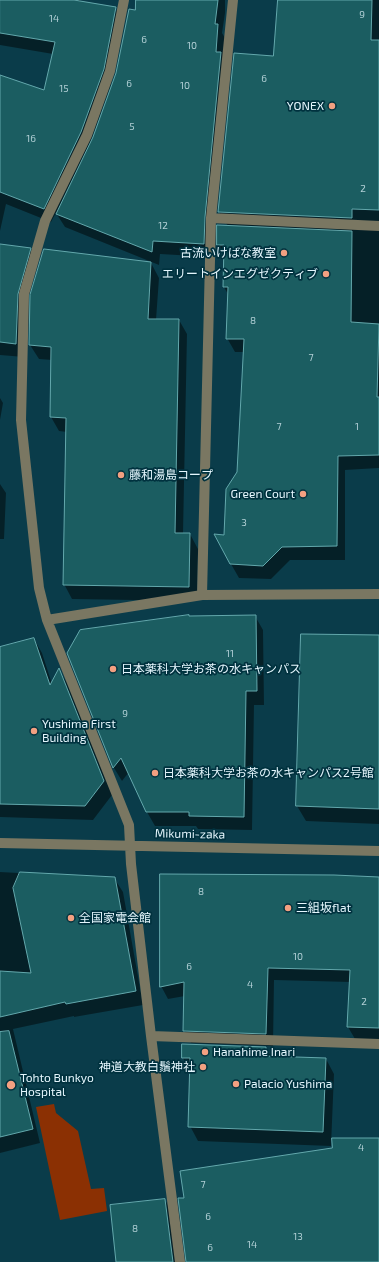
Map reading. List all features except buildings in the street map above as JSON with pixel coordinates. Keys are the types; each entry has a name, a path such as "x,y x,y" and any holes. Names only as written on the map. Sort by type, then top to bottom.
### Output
{"street":[{"path":"124,0 110,71 87,135 45,222 24,294 21,420 39,588 48,620 129,825 131,864 151,1036 180,1262"},
{"path":"202,596 211,218 233,0"},
{"path":"211,218 379,226"},
{"path":"48,620 202,596 379,594"},
{"name":"Mikumi-zaka","path":"0,843 379,851"},
{"path":"151,1036 379,1044"}],"shaded area":[{"path":"54,1104 56,1113 78,1131 91,1189 104,1188 107,1211 60,1220 36,1107"}],"place":[{"name":"YONEX","path":"332,106"},
{"name":"古流いけばな教室","path":"284,253"},
{"name":"エリートインエグゼクティブ","path":"326,274"},
{"name":"藤和湯島コープ","path":"121,475"},
{"name":"Green Court","path":"303,494"},
{"name":"日本薬科大学お茶の水キャンパス","path":"113,669"},
{"name":"Yushima First Building","path":"34,731"},
{"name":"日本薬科大学お茶の水キャンパス2号館","path":"155,773"},
{"name":"三組坂flat","path":"288,908"},
{"name":"全国家電会館","path":"71,918"},
{"name":"Hanahime Inari","path":"205,1052"},
{"name":"神道大教白鬚神社","path":"203,1067"},
{"name":"Palacio Yushima","path":"236,1084"},
{"name":"Tohto Bunkyo Hospital","path":"11,1085"}]}
